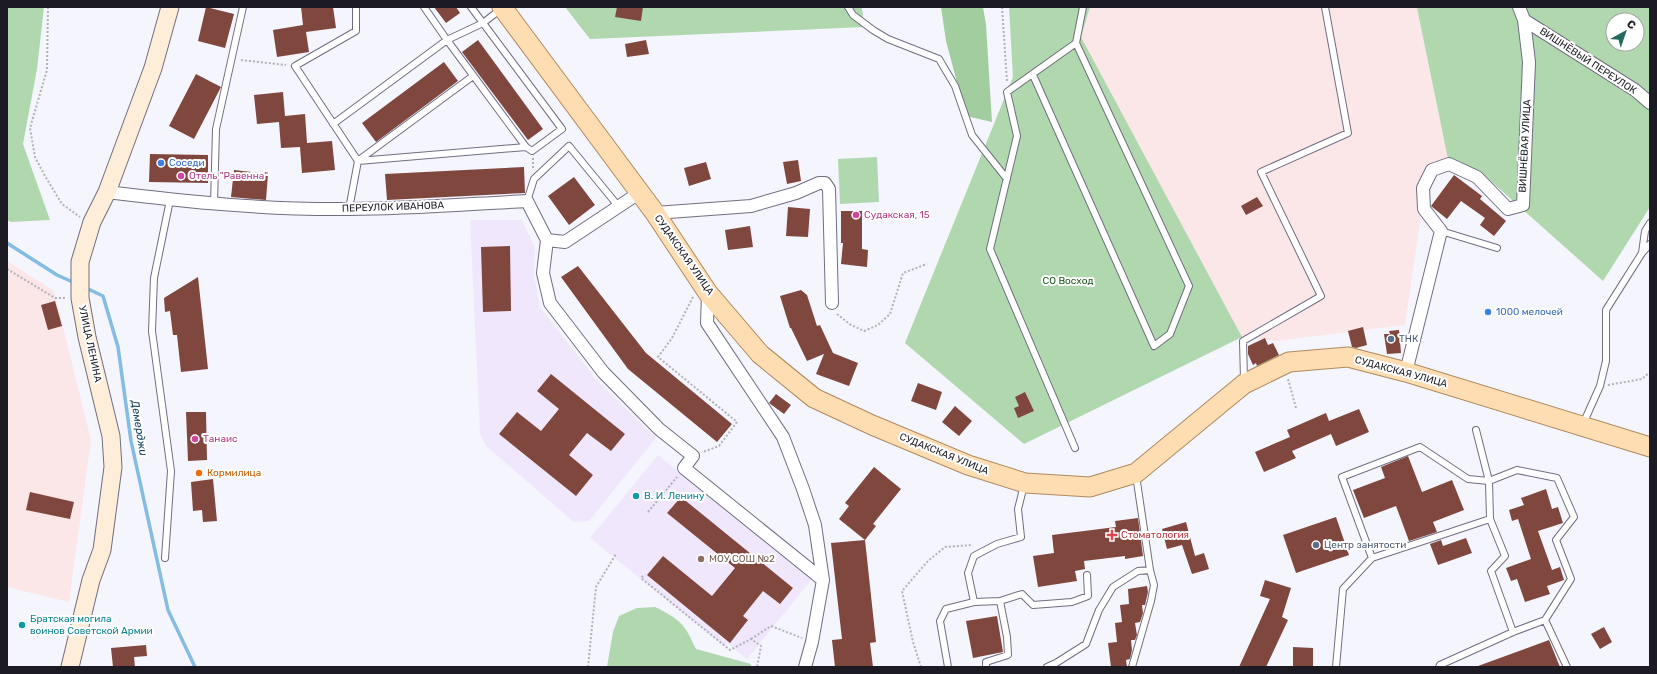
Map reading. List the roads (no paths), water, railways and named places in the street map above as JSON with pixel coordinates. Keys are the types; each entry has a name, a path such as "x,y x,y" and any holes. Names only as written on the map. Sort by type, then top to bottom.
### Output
{"main road":[{"name":"УЛИЦА ЛЕНИНА","path":"70,667 91,580 102,550 113,467 111,436 86,337 80,298 80,262 92,222 107,192 153,68 170,7"},
{"name":"СУДАКСКАЯ УЛИЦА","path":"502,7 655,214 705,287 760,354 814,398 872,425 968,466 1025,483 1090,488 1136,473 1244,384 1289,362 1348,357 1406,372 1650,447"}],"street":[{"name":"ВИШНЁВАЯ УЛИЦА","path":"1441,231 1424,209 1423,188 1432,170 1449,164 1477,177 1508,209 1523,205 1529,62 1524,20 1519,7"},
{"name":"ВИШНЁВЫЙ ПЕРЕУЛОК","path":"1524,20 1635,90 1650,104"},
{"path":"655,214 751,206 796,193 819,183 825,183 829,189 832,303"},
{"name":"ПЕРЕУЛОК ИВАНОВА","path":"107,192 170,200 283,208 349,209 527,201"},
{"path":"547,240 565,242 639,193"},
{"path":"527,201 547,240 543,273 550,303 603,372 658,429 693,456 684,468 823,580"},
{"path":"1406,372 1441,231"},
{"path":"705,287 707,323 783,437 815,525 823,580 806,667"}],"lane":[{"path":"214,204 216,129 244,7"},
{"path":"356,7 356,31 295,66 358,161"},
{"path":"424,7 526,147 532,151 562,129 472,7"},
{"path":"333,124 447,40 483,22 502,7"},
{"path":"848,7 853,15 888,39 939,59 955,86 972,135 1007,179"},
{"path":"1033,74 1154,346 1170,334 1189,286 1076,43 1082,7"},
{"path":"1244,384 1243,341 1321,296 1261,172 1348,133 1325,7"},
{"path":"1075,448 990,248 1017,136 1007,92 1076,43"},
{"path":"349,209 358,161 473,76"},
{"path":"527,201 534,179 569,146 619,207"},
{"path":"358,161 526,147"},
{"path":"165,558 171,471 152,331 154,278 170,200"},
{"path":"1642,253 1645,231 1650,223"},
{"path":"1441,231 1497,248"},
{"path":"1583,426 1600,386 1606,361 1606,310 1642,253 1650,244"},
{"path":"1476,430 1489,481 1490,519 1505,556 1491,571 1513,632"},
{"path":"1372,558 1342,477 1420,447 1468,479 1489,481 1517,470 1557,478 1574,517 1556,540 1571,579 1545,620 1513,632 1440,665 1439,667"},
{"path":"1132,667 1154,585 1150,570 1136,473"},
{"path":"974,602 968,573 974,556 997,544 1021,537 1018,509 1025,483"},
{"path":"1336,667 1343,588 1372,558 1490,519"},
{"path":"1047,667 1086,644 1099,610 1113,587 1138,571 1150,570"},
{"path":"948,667 940,621 946,609 974,602 1000,601 1022,594 1033,605 1072,602 1088,596 1087,575"},
{"path":"986,667 986,662 1008,655 1007,636 1000,601"},
{"path":"1545,620 1565,666"}],"waterway":[{"name":"Демерджи","path":"7,243 57,275 75,283"},
{"name":"Демерджи","path":"86,288 103,296 118,347 131,441 168,610 195,667"}],"place":[{"name":"Соседи","path":"161,163"},
{"name":"Отель \"Равенна\"","path":"181,176"},
{"name":"Судакская, 15","path":"856,215"},
{"name":"1000 мелочей","path":"1488,312"},
{"name":"ТНК","path":"1391,339"},
{"name":"Танаис","path":"195,439"},
{"name":"Кормилица","path":"199,473"},
{"name":"В. И. Ленину","path":"636,496"},
{"name":"Стоматология","path":"1112,535"},
{"name":"Центр занятости","path":"1316,545"},
{"name":"МОУ СОШ №2","path":"701,559"},
{"name":"Братская могила воинов Советской Армии","path":"22,625"}],"park label":[{"name":"СО Восход","path":"1068,281"}]}
